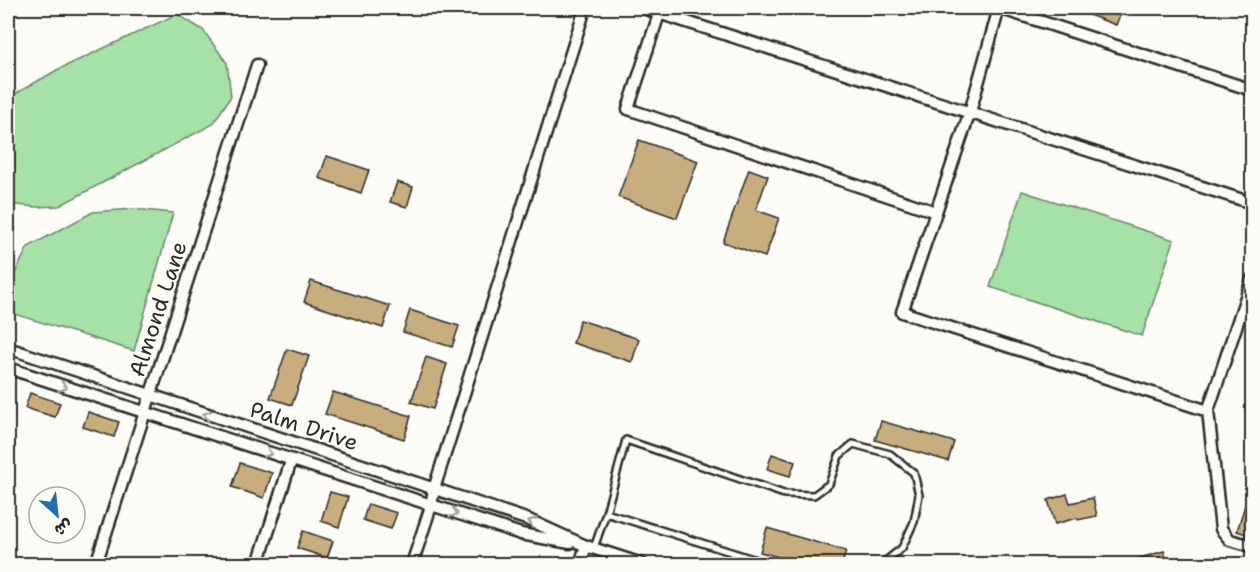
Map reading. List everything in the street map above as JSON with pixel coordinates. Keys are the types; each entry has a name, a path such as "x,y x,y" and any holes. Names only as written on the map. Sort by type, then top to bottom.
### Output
{"street":[{"path":"643,8 657,9 1252,202"},
{"path":"1208,411 902,312 970,112 999,8 1252,90"},
{"path":"657,9 628,110 936,212"},
{"path":"412,564 583,15"},
{"name":"Almond Lane","path":"96,564 257,65"},
{"path":"1252,279 1208,411 1221,529 1230,540 1252,546"},
{"name":"Palm Drive","path":"8,348 529,520 590,547 642,564"},
{"name":"Palm Drive","path":"8,368 521,534 590,547"},
{"path":"258,564 291,461"},
{"path":"580,564 590,547"}],"lane":[{"path":"590,547 606,513 626,441 784,494 814,495 829,484 839,456 854,444 890,454 914,474 919,495 914,522 902,548 882,564"},
{"path":"606,513 769,564"}],"green space":[{"path":"177,14 203,30 227,63 231,96 213,124 59,206 35,207 8,204 8,98 57,70"},
{"path":"1022,191 1174,240 1142,336 990,287"},
{"path":"133,209 173,213 134,351 8,312 8,287 28,247 93,212"}],"building":[{"path":"1092,8 1123,8 1116,25 1089,15"},
{"path":"639,140 698,161 677,218 618,197"},
{"path":"327,156 369,170 361,193 319,178"},
{"path":"749,169 768,176 756,210 779,218 765,257 723,242"},
{"path":"397,182 413,187 407,207 390,202"},
{"path":"311,281 390,306 383,328 304,302"},
{"path":"410,310 459,326 452,347 403,332"},
{"path":"580,320 639,339 632,362 573,343"},
{"path":"287,349 309,356 292,405 270,398"},
{"path":"426,357 447,364 433,409 411,402"},
{"path":"333,392 411,416 404,439 325,414"},
{"path":"30,393 60,403 55,417 25,408"},
{"path":"88,412 119,422 114,437 83,427"},
{"path":"881,421 954,442 948,461 875,440"},
{"path":"772,454 795,462 790,476 767,469"},
{"path":"240,463 272,473 264,498 232,487"},
{"path":"330,492 348,497 339,527 321,521"},
{"path":"1067,494 1070,503 1093,498 1097,516 1055,524 1048,500"},
{"path":"368,504 397,513 391,529 363,520"},
{"path":"1245,505 1252,507 1252,536 1237,531"},
{"path":"767,528 846,551 842,564 804,564 760,552"},
{"path":"303,531 333,541 327,558 297,548"},
{"path":"1164,551 1168,564 1128,564 1127,562"}]}
